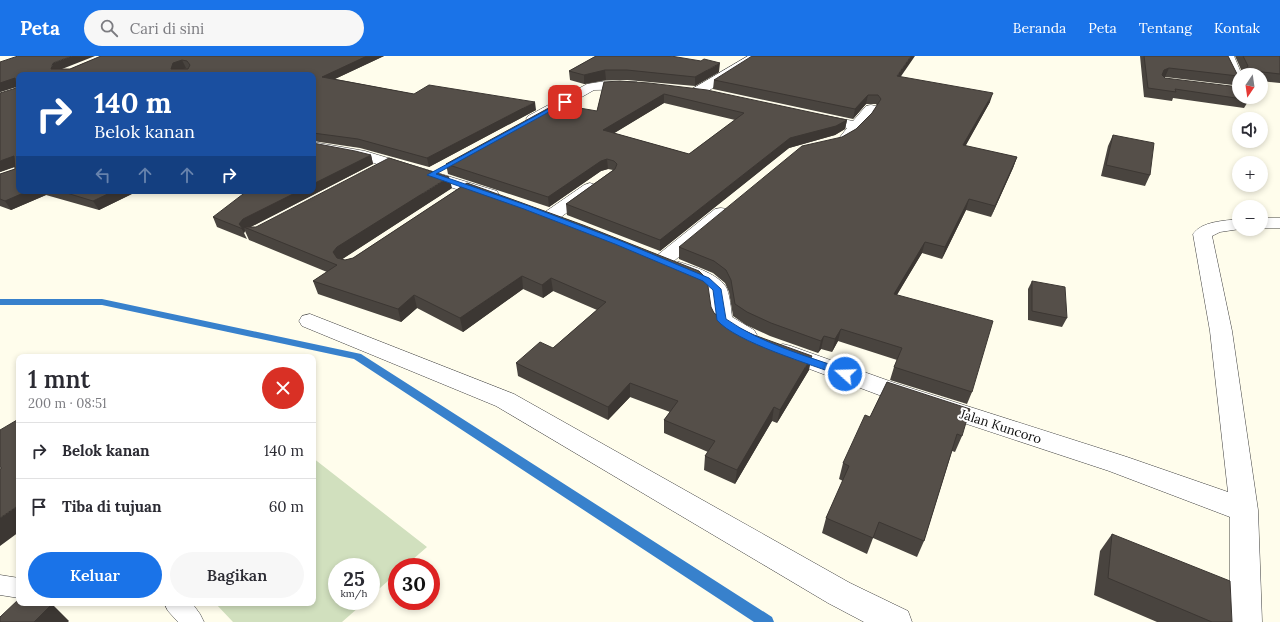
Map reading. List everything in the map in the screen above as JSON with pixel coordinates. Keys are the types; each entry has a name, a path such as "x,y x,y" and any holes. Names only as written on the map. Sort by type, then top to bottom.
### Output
{"street":[{"path":"697,92 756,56"},
{"path":"1228,56 1232,70"},
{"path":"522,125 591,87 615,84 647,86"},
{"path":"683,90 720,96"},
{"path":"834,142 848,137 870,109"},
{"path":"803,115 856,126"},
{"path":"316,146 346,150 390,163 438,171 466,188 512,202"},
{"path":"370,174 390,163"},
{"path":"571,224 542,213 601,180"},
{"path":"446,200 466,188"},
{"name":"Jalan Kuncoro","path":"735,202 653,257 706,280 717,289 722,320 737,331 764,344 887,389 1118,464 1244,510"},
{"path":"1268,223 1280,223"},
{"path":"1232,225 1216,227 1202,234 1221,331 1244,510 1246,622"},
{"path":"310,321 504,400 839,593 896,622"}],"lane":[{"path":"0,585 16,588"},
{"path":"179,606 186,612 192,622"}],"green space":[{"path":"316,460 427,547 414,558 388,558 388,581 380,588 380,558 328,558 328,610 356,610 342,622 233,622 218,606 316,606"}],"building":[{"path":"18,56 72,56 53,63 51,69 70,69 101,56 367,56 322,77 414,94 429,85 535,102 427,158 358,139 316,133 316,72 16,72 16,88 15,78 0,83 0,62","holes":["182,60 187,61 190,65 188,69 171,69 173,63"]},
{"path":"596,56 671,56 701,61 704,59 720,63 695,77 627,70 605,70 584,75 569,71"},
{"path":"752,56 911,56 897,76 993,93 963,145 1017,157 995,206 969,199 945,247 925,242 894,294 993,321 972,392 894,367 902,348 841,329 835,339 824,336 821,341 771,323 747,312 735,304 731,280 726,270 714,261 679,247 802,146 842,137 856,129 872,113 881,99 878,95 868,95 855,109 714,80"},
{"path":"1144,56 1228,56 1234,68 1232,68 1232,75 1169,68 1164,70 1162,75 1165,78 1232,86 1232,97 1175,89 1176,92 1148,88"},
{"path":"1243,56 1280,56 1280,74 1268,73 1268,68 1246,68 1248,66"},
{"path":"620,81 649,83 707,90 847,120 836,126 790,138 660,240 566,204 615,169 617,164 614,161 607,159 601,161 548,197 446,164 556,104 597,111 604,82","holes":["664,94 744,113 689,154 603,130"]},
{"path":"16,88 16,194 21,194 5,201 0,199 0,174 15,169 14,156 0,161 0,93"},
{"path":"1113,135 1154,143 1150,175 1106,165"},
{"path":"316,144 371,155 316,182"},
{"path":"389,158 449,177 337,247 333,252 337,258 345,260 353,258 467,183 583,225 699,271 707,279 711,307 714,313 730,324 754,335 812,356 780,410 774,407 737,470 705,456 715,441 664,420 678,401 630,383 608,407 516,363 540,342 553,348 606,302 551,278 542,285 522,276 460,318 414,295 398,309 313,281 337,265 244,227 256,227"},
{"path":"70,194 108,194 93,201"},
{"path":"243,194 293,194 243,219 239,224 243,229 213,217"},
{"path":"1032,281 1065,287 1067,318 1032,311"},
{"path":"887,382 970,409 962,436 957,434 924,541 879,522 873,538 826,518 849,466 843,463 865,415 870,417"},
{"path":"16,421 16,507 0,518 0,469 2,468 0,467 0,430"},
{"path":"1112,534 1230,581 1232,622 1212,622 1108,578"},
{"path":"16,602 16,606 50,606 34,622 0,622 0,617"}],"waterway":[{"path":"0,302 102,302 357,356 767,622"}],"route":[{"path":"565,102 431,175 466,188 527,207 618,242 706,280 717,289 722,320 737,331 761,342 845,374"}]}
